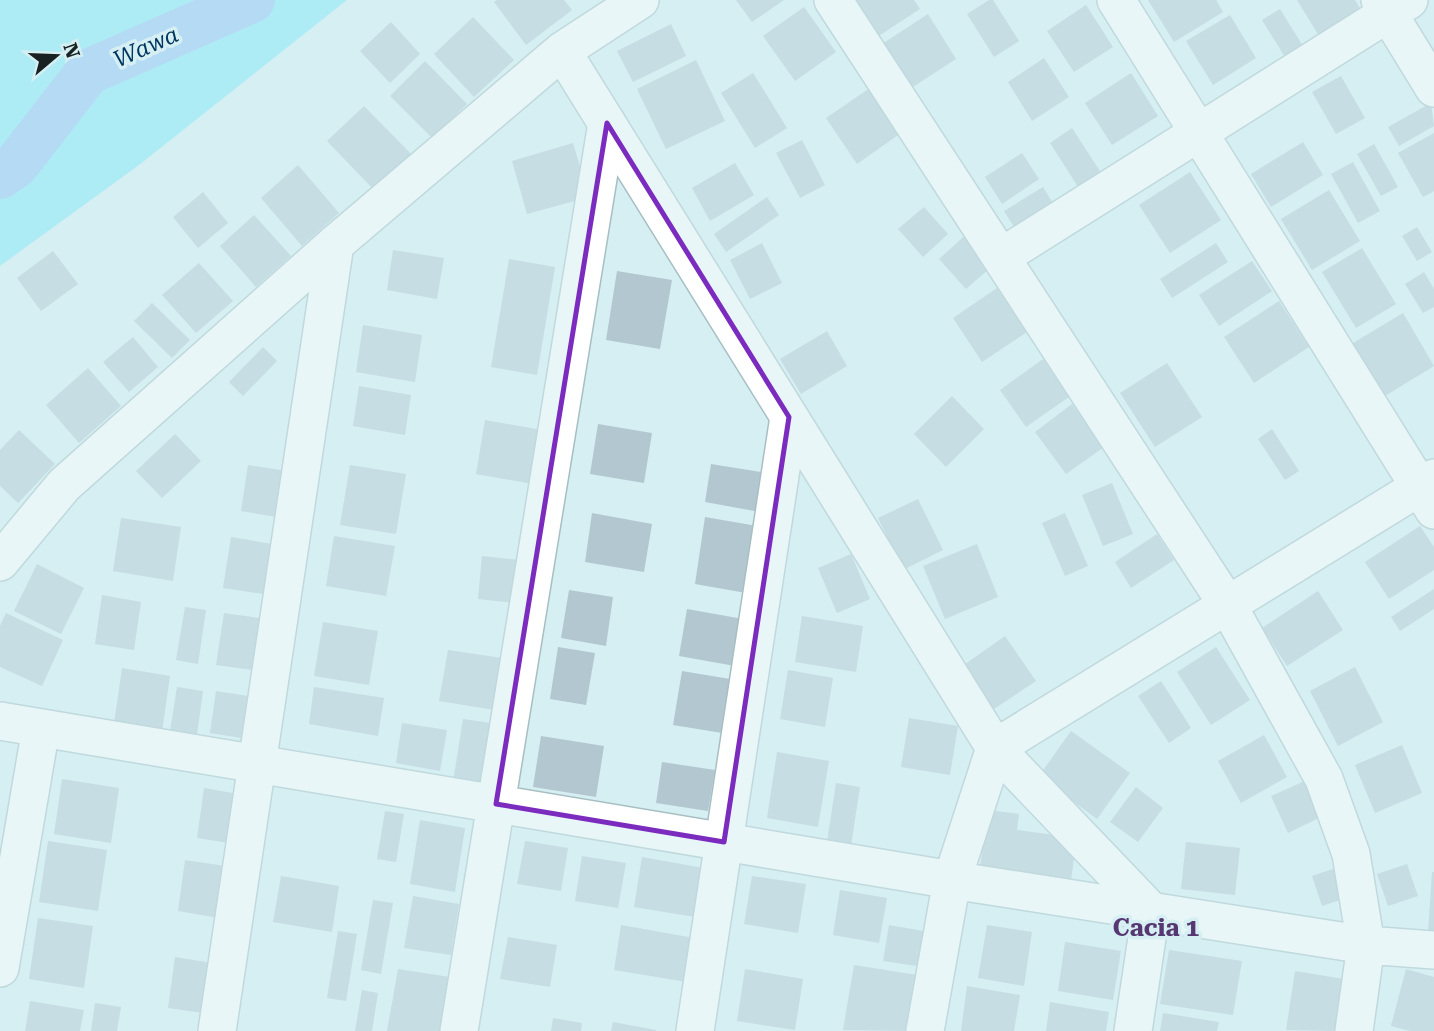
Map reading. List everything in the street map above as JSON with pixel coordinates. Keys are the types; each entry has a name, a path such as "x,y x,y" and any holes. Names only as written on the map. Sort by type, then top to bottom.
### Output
{"street":[{"path":"0,562 64,485 335,244 562,51 640,0"},
{"path":"833,0 1227,604 1324,779 1352,854 1366,945 1354,1031"},
{"path":"925,1031 952,880 995,748 1227,604 1429,492 1116,0"},
{"path":"1000,257 1199,132 1392,4 1434,88"},
{"path":"562,51 995,748 1151,911"},
{"path":"459,1031 607,123"},
{"path":"217,1031 335,244"},
{"path":"695,1031 789,418"},
{"path":"0,722 952,880 1366,945 1434,950"},
{"path":"0,968 41,728"},
{"path":"1133,1031 1151,911"}],"highlighted area":[{"path":"607,123 789,417 724,842 496,804"}],"shaded area":[{"path":"0,0 347,0 139,165 0,266"}],"building":[{"path":"564,0 572,10 526,45 494,2"},
{"path":"736,0 784,0 752,22"},
{"path":"849,0 914,0 920,9 874,39"},
{"path":"993,0 1019,41 994,57 967,14"},
{"path":"1148,0 1216,0 1223,12 1174,42"},
{"path":"1297,0 1355,0 1361,10 1319,36"},
{"path":"1086,5 1113,47 1074,72 1047,31"},
{"path":"804,7 836,52 795,81 763,36"},
{"path":"1280,9 1306,51 1288,62 1262,20"},
{"path":"928,14 956,59 908,90 879,46"},
{"path":"1230,15 1256,58 1213,85 1186,41"},
{"path":"473,17 514,60 474,97 434,54"},
{"path":"391,22 420,54 390,83 360,51"},
{"path":"671,24 686,56 633,82 617,51"},
{"path":"1044,58 1069,97 1032,121 1008,82"},
{"path":"696,60 725,121 666,149 637,89"},
{"path":"425,61 467,104 432,138 390,96"},
{"path":"753,73 787,128 755,148 721,93"},
{"path":"1131,73 1158,116 1112,145 1085,103"},
{"path":"1341,76 1365,118 1336,134 1312,92"},
{"path":"870,88 901,133 857,164 826,118"},
{"path":"1431,103 1434,126 1399,146 1388,127"},
{"path":"364,106 412,155 375,191 327,141"},
{"path":"1072,128 1105,179 1082,193 1050,143"},
{"path":"1434,133 1434,191 1423,197 1398,153"},
{"path":"802,140 825,185 800,198 776,153"},
{"path":"1303,142 1323,175 1271,207 1251,174"},
{"path":"573,143 589,197 527,214 512,161"},
{"path":"1374,144 1398,187 1381,196 1357,154"},
{"path":"1022,153 1039,179 1002,204 985,177"},
{"path":"1353,162 1380,211 1358,223 1331,174"},
{"path":"735,163 754,195 710,221 692,188"},
{"path":"298,165 339,213 302,246 261,198"},
{"path":"1190,172 1221,220 1170,253 1139,205"},
{"path":"1043,187 1054,205 1016,230 1004,211"},
{"path":"1329,190 1360,241 1312,270 1281,219"},
{"path":"203,192 228,223 198,248 173,217"},
{"path":"767,197 779,215 726,252 714,234"},
{"path":"924,207 948,234 923,257 898,229"},
{"path":"254,215 291,256 256,287 220,246"},
{"path":"1417,227 1432,252 1417,261 1402,236"},
{"path":"970,231 997,262 966,289 939,259"},
{"path":"762,243 782,283 750,299 730,260"},
{"path":"1216,243 1228,262 1172,298 1160,279"},
{"path":"1362,248 1396,304 1356,328 1322,272"},
{"path":"393,250 444,258 437,299 387,290"},
{"path":"53,251 78,284 41,311 17,278"},
{"path":"509,259 555,267 537,375 491,367"},
{"path":"1252,261 1272,291 1219,326 1199,295"},
{"path":"199,263 233,301 196,333 162,295"},
{"path":"617,271 672,280 660,349 606,340"},
{"path":"1424,272 1434,289 1434,307 1423,313 1405,284"},
{"path":"997,288 1027,332 982,362 953,318"},
{"path":"1279,301 1309,347 1254,383 1224,337"},
{"path":"152,303 190,340 172,358 134,321"},
{"path":"1403,313 1434,366 1385,396 1353,343"},
{"path":"363,325 422,335 415,382 356,372"},
{"path":"827,331 847,366 801,394 780,359"},
{"path":"133,337 158,367 129,392 103,362"},
{"path":"263,347 277,361 243,396 229,382"},
{"path":"1043,359 1069,397 1026,427 1000,390"},
{"path":"1167,363 1202,417 1155,447 1120,393"},
{"path":"88,368 121,406 79,443 46,405"},
{"path":"359,386 411,395 405,435 353,426"},
{"path":"952,396 984,429 946,467 914,434"},
{"path":"1072,404 1104,447 1066,474 1035,432"},
{"path":"485,420 542,430 533,484 476,474"},
{"path":"598,424 652,433 644,483 590,474"},
{"path":"1272,429 1299,471 1285,480 1258,439"},
{"path":"19,430 55,464 18,503 0,486 0,450"},
{"path":"175,434 201,461 162,498 136,471"},
{"path":"711,464 767,473 760,512 705,502"},
{"path":"248,465 295,472 289,519 241,511"},
{"path":"350,465 406,474 396,534 340,525"},
{"path":"1112,483 1133,534 1103,546 1082,495"},
{"path":"918,499 943,550 903,570 878,518"},
{"path":"592,513 652,524 644,572 585,562"},
{"path":"1065,513 1088,566 1065,576 1042,523"},
{"path":"705,517 757,526 746,593 695,584"},
{"path":"121,518 181,527 173,581 113,571"},
{"path":"1420,526 1434,547 1434,570 1389,599 1365,562"},
{"path":"1157,534 1174,560 1131,588 1115,562"},
{"path":"334,536 395,546 386,596 326,586"},
{"path":"231,537 278,545 270,595 223,588"},
{"path":"977,544 998,597 945,619 923,566"},
{"path":"851,554 870,599 837,613 818,568"},
{"path":"482,556 519,560 514,603 478,599"},
{"path":"37,564 84,588 61,634 14,611"},
{"path":"1434,589 1434,609 1400,631 1391,617"},
{"path":"569,590 613,597 606,646 561,638"},
{"path":"1318,591 1343,630 1287,666 1262,628"},
{"path":"102,595 141,602 134,650 95,644"},
{"path":"185,607 206,610 198,664 176,660"},
{"path":"687,609 743,619 735,666 679,656"},
{"path":"6,613 63,640 42,686 0,667 0,626"},
{"path":"224,613 266,619 259,671 216,665"},
{"path":"802,616 863,626 856,672 795,662"},
{"path":"323,622 378,631 369,685 314,676"},
{"path":"1005,636 1036,681 994,709 964,665"},
{"path":"558,647 595,653 586,705 550,699"},
{"path":"1216,647 1250,700 1211,725 1177,672"},
{"path":"448,650 502,658 494,710 439,701"},
{"path":"1355,667 1383,722 1338,746 1310,691"},
{"path":"122,668 170,676 162,732 114,724"},
{"path":"788,670 833,678 825,727 780,719"},
{"path":"682,671 730,679 722,733 673,725"},
{"path":"1161,681 1191,728 1169,743 1138,696"},
{"path":"177,687 203,691 196,742 169,738"},
{"path":"314,687 384,698 378,736 309,724"},
{"path":"216,691 261,698 254,740 210,733"},
{"path":"909,718 958,726 950,775 901,767"},
{"path":"463,719 491,723 480,786 453,782"},
{"path":"402,723 447,730 440,771 396,763"},
{"path":"1071,731 1130,773 1097,819 1039,776"},
{"path":"1264,735 1287,777 1241,803 1218,761"},
{"path":"541,736 604,746 596,797 533,787"},
{"path":"1402,745 1422,793 1375,813 1355,765"},
{"path":"777,752 829,761 818,827 767,818"},
{"path":"662,762 715,770 708,811 656,803"},
{"path":"62,779 119,788 111,843 54,834"},
{"path":"1307,780 1323,816 1288,833 1271,796"},
{"path":"836,783 860,787 851,846 827,842"},
{"path":"1136,787 1163,808 1138,842 1110,822"},
{"path":"204,788 244,795 236,844 197,838"},
{"path":"988,810 1019,814 1017,830 1077,838 1071,880 980,867"},
{"path":"385,811 404,814 396,862 377,859"},
{"path":"420,820 465,828 455,892 410,884"},
{"path":"48,841 107,850 98,911 39,902"},
{"path":"525,841 568,848 561,891 517,884"},
{"path":"1186,842 1240,848 1235,895 1181,889"},
{"path":"582,856 626,863 618,908 575,901"},
{"path":"642,857 709,869 701,918 634,907"},
{"path":"185,860 232,867 225,919 178,911"},
{"path":"1407,864 1418,896 1388,906 1377,874"},
{"path":"1342,866 1352,896 1322,906 1312,876"},
{"path":"1432,872 1434,933 1428,933"},
{"path":"281,876 339,886 332,932 273,922"},
{"path":"752,876 806,884 798,933 744,924"},
{"path":"840,890 887,898 879,943 833,935"},
{"path":"413,896 459,904 451,955 404,948"},
{"path":"373,900 393,903 381,974 361,970"},
{"path":"38,918 93,926 84,988 29,979"},
{"path":"621,925 694,938 687,982 614,970"},
{"path":"889,925 923,931 917,966 883,961"},
{"path":"987,925 1032,932 1024,986 978,978"},
{"path":"338,931 357,934 346,1001 327,998"},
{"path":"508,937 557,945 550,987 500,979"},
{"path":"1065,942 1121,951 1113,1000 1058,991"},
{"path":"1169,950 1242,961 1233,1015 1160,1004"},
{"path":"175,957 218,964 210,1014 168,1008"},
{"path":"854,965 917,975 908,1031 843,1030"},
{"path":"398,969 450,977 441,1031 387,1031"},
{"path":"745,969 803,979 795,1030 737,1021"},
{"path":"1406,969 1434,977 1434,1031 1410,1031 1391,1026"},
{"path":"1295,971 1344,979 1336,1031 1286,1030"},
{"path":"967,986 1020,995 1014,1031 961,1031"},
{"path":"362,990 378,993 372,1031 355,1031"},
{"path":"30,1001 84,1010 80,1031 25,1031"},
{"path":"1050,1002 1109,1012 1106,1031 1046,1031"},
{"path":"95,1003 121,1007 117,1031 91,1031"},
{"path":"1163,1013 1219,1022 1217,1031 1160,1031"},
{"path":"553,1018 582,1023 581,1031 551,1031"},
{"path":"613,1022 656,1030 656,1031 611,1031"}],"waterway":[{"name":"Wawa","path":"0,176 16,165 88,72 252,0"}],"district":[{"name":"Cacia 1","path":"1156,928"}]}
